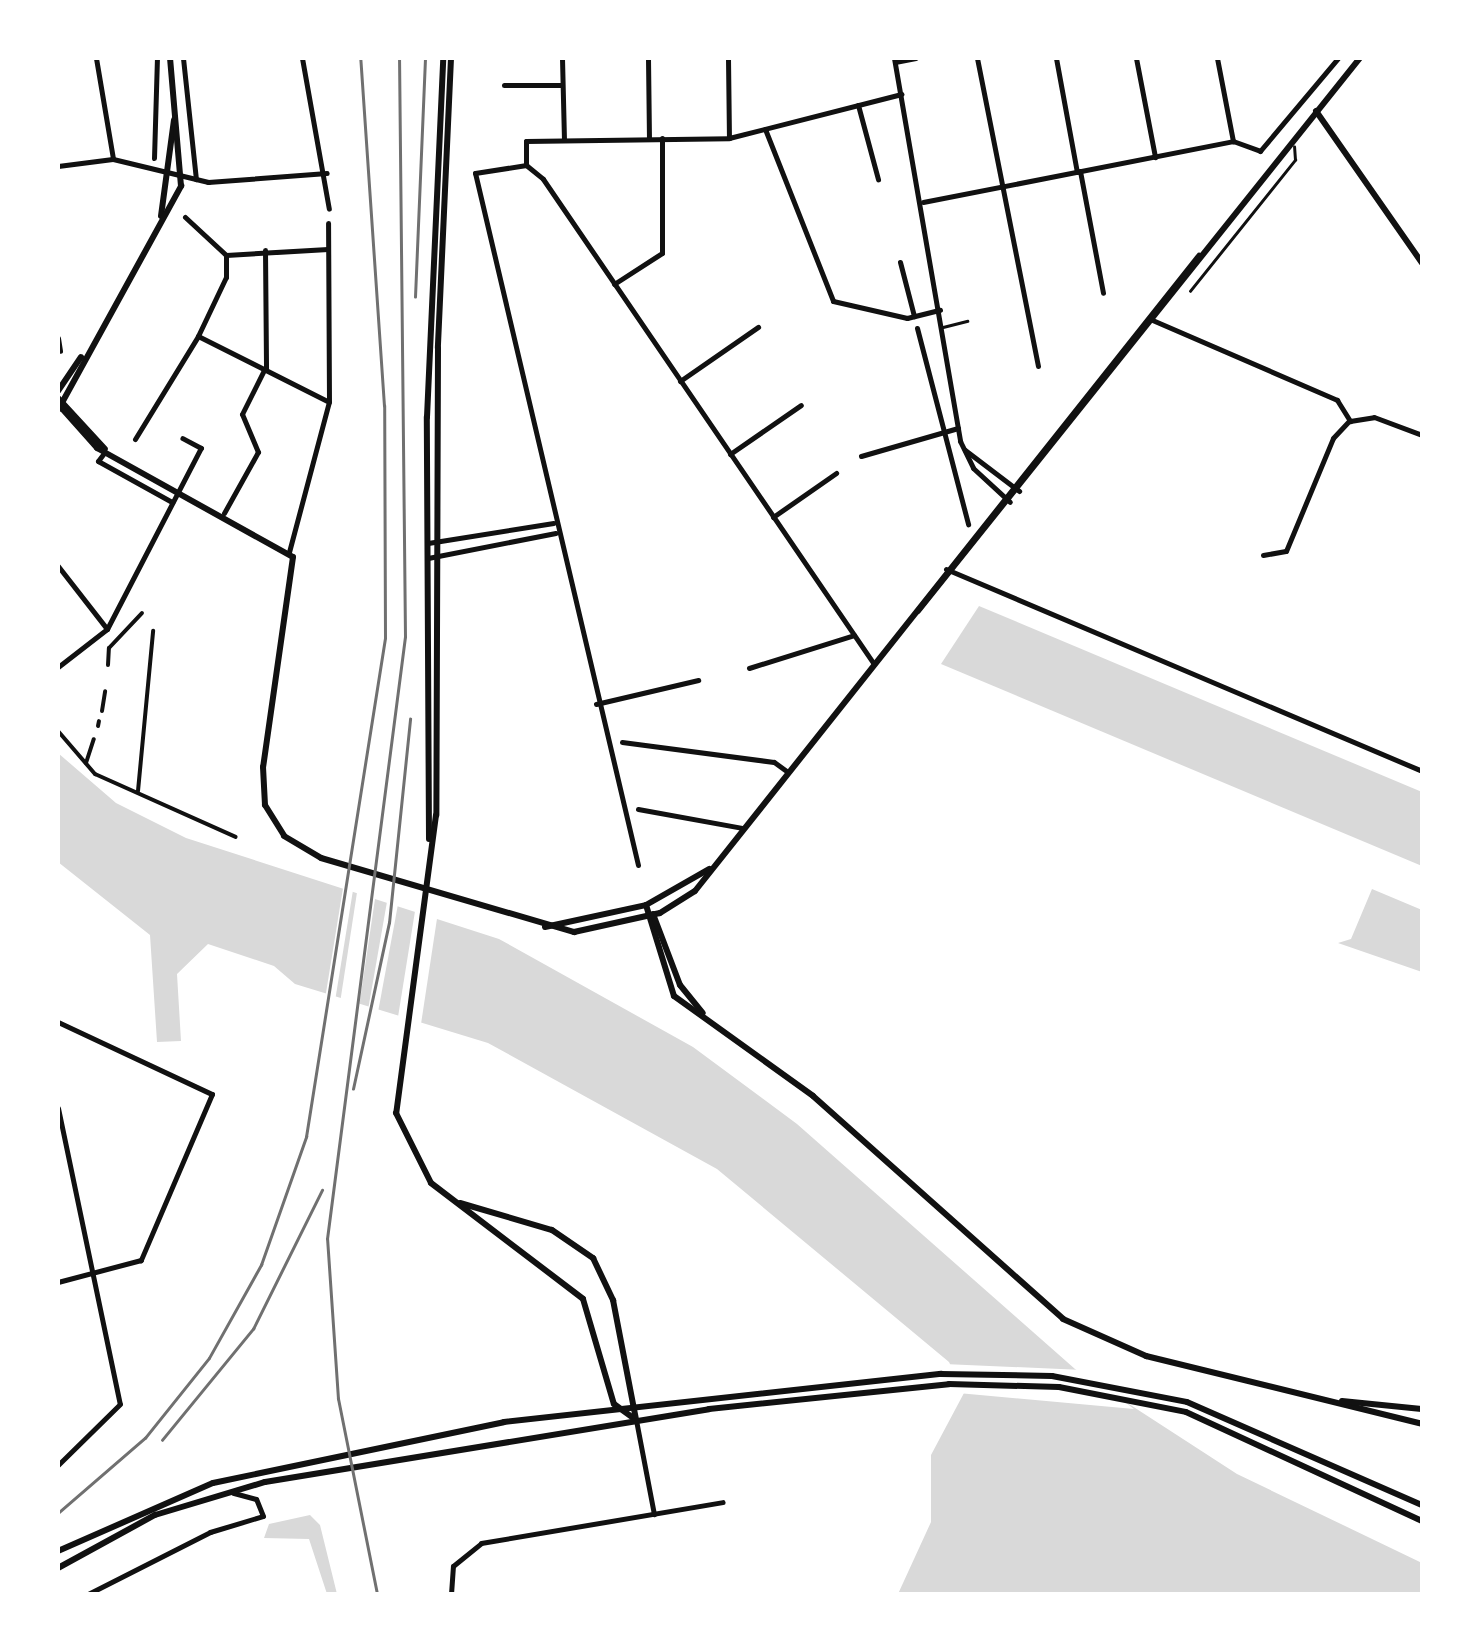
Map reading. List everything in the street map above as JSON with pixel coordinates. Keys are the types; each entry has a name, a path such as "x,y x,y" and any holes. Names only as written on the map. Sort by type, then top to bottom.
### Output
{"main road":[{"path":"59,399 184,176 170,58"},
{"path":"443,58 446,89 440,557 428,855 397,1061 401,1133 445,1196 575,1290 600,1333 614,1404 636,1420"},
{"path":"428,855 428,543 446,89 451,58"},
{"path":"59,399 68,420 106,450 289,552 296,583 270,681 262,767 277,828 310,854 566,933 654,915 682,902 714,865 1360,58"},
{"path":"1316,111 1420,252 1422,263"},
{"path":"161,218 175,118"},
{"path":"59,399 93,339"},
{"path":"59,399 75,408 106,450"},
{"path":"540,927 646,905 714,865"},
{"path":"646,905 654,915 680,985 707,1018"},
{"path":"646,905 645,917 668,988 813,1096 1090,1336 1422,1424"},
{"path":"445,1196 552,1230 593,1258 613,1300 636,1420"},
{"path":"58,1551 213,1483 614,1404 941,1374 1099,1382 1235,1417 1422,1504"},
{"path":"58,1568 215,1493 636,1420 949,1384 1118,1396 1233,1428 1422,1521"},
{"path":"1326,1401 1422,1410"},
{"path":"1411,1498 1422,1495"}],"street":[{"path":"96,58 113,159"},
{"path":"154,158 157,58"},
{"path":"183,58 196,179"},
{"path":"302,58 326,173 328,209"},
{"path":"562,58 564,140"},
{"path":"648,58 650,138"},
{"path":"728,58 729,138"},
{"path":"916,58 894,60 923,202 958,428 963,448 1007,499"},
{"path":"976,58 1038,366"},
{"path":"1056,58 1102,293"},
{"path":"1136,58 1155,157"},
{"path":"1217,58 1233,142 1250,154 1264,148 1338,58"},
{"path":"504,85 562,85"},
{"path":"874,664 614,284 526,165 526,141 729,138 901,94"},
{"path":"858,105 878,179"},
{"path":"765,129 833,301 914,316 940,310"},
{"path":"614,284 662,253 662,138"},
{"path":"923,202 1233,142"},
{"path":"58,166 113,159 196,179 326,173"},
{"path":"526,165 472,180 638,865"},
{"path":"185,216 226,256"},
{"path":"289,552 329,402 328,223"},
{"path":"226,256 265,250 328,249"},
{"path":"224,513 258,452 242,414 264,371 265,250"},
{"path":"135,439 198,336 226,256"},
{"path":"900,262 914,316"},
{"path":"1151,320 1336,400 1350,421"},
{"path":"680,381 758,328"},
{"path":"917,328 938,431 968,524"},
{"path":"198,336 329,402"},
{"path":"58,338 60,350"},
{"path":"730,454 801,405"},
{"path":"1264,555 1286,552 1333,438 1350,421 1374,416 1422,436"},
{"path":"861,456 958,428"},
{"path":"58,667 107,629 200,448 182,438"},
{"path":"963,448 1016,488"},
{"path":"106,450 98,461 172,502"},
{"path":"773,517 836,473"},
{"path":"428,543 554,523"},
{"path":"428,558 556,533"},
{"path":"58,566 107,629"},
{"path":"949,571 1422,771"},
{"path":"108,664 109,648 142,612"},
{"path":"138,792 153,631"},
{"path":"749,668 854,635"},
{"path":"596,704 698,680"},
{"path":"102,711 104,692"},
{"path":"58,730 86,763 138,792 236,837"},
{"path":"86,763 94,739"},
{"path":"622,742 774,762 788,772"},
{"path":"638,808 743,828"},
{"path":"58,1024 212,1094 141,1260 95,1278 58,1282"},
{"path":"58,1108 120,1404 58,1465"},
{"path":"636,1420 654,1514"},
{"path":"88,1594 210,1532 263,1516 249,1495 215,1493"},
{"path":"451,1594 454,1566 470,1546 723,1502"}],"lane":[{"path":"1190,291 1295,160 1292,141"},
{"path":"1244,200 1256,209"},
{"path":"1199,256 1211,265"},
{"path":"943,327 968,321"}],"shaded area":[{"path":"979,606 1422,792 1422,866 941,664"},
{"path":"58,753 116,803 186,838 499,939 693,1047 797,1124 1075,1369 1237,1474 1422,1563 1422,1594 898,1594 931,1522 931,1455 964,1393 949,1362 717,1169 488,1043 295,984 274,966 208,944 177,974 181,1041 157,1042 150,935 58,862"},
{"path":"1372,889 1422,910 1422,972 1338,943 1351,939"},
{"path":"310,1515 320,1525 337,1594 327,1594 309,1539 264,1538 269,1524"}],"pier":[{"path":"344,882 354,884 335,1001 325,999"},
{"path":"358,886 376,892 359,1007 340,1003"},
{"path":"388,896 399,899 378,1012 368,1010"},
{"path":"416,905 438,912 421,1024 398,1017"},
{"path":"944,1364 1083,1370 1134,1409 958,1393"}],"railway":[{"path":"58,1513 145,1438 209,1358 261,1265 306,1137 385,638 384,406 360,58"},
{"path":"377,1594 338,1399 327,1239 405,637 399,58"},
{"path":"415,297 425,58"},
{"path":"353,1089 389,923 410,719"},
{"path":"162,1440 253,1329 322,1190"}]}
